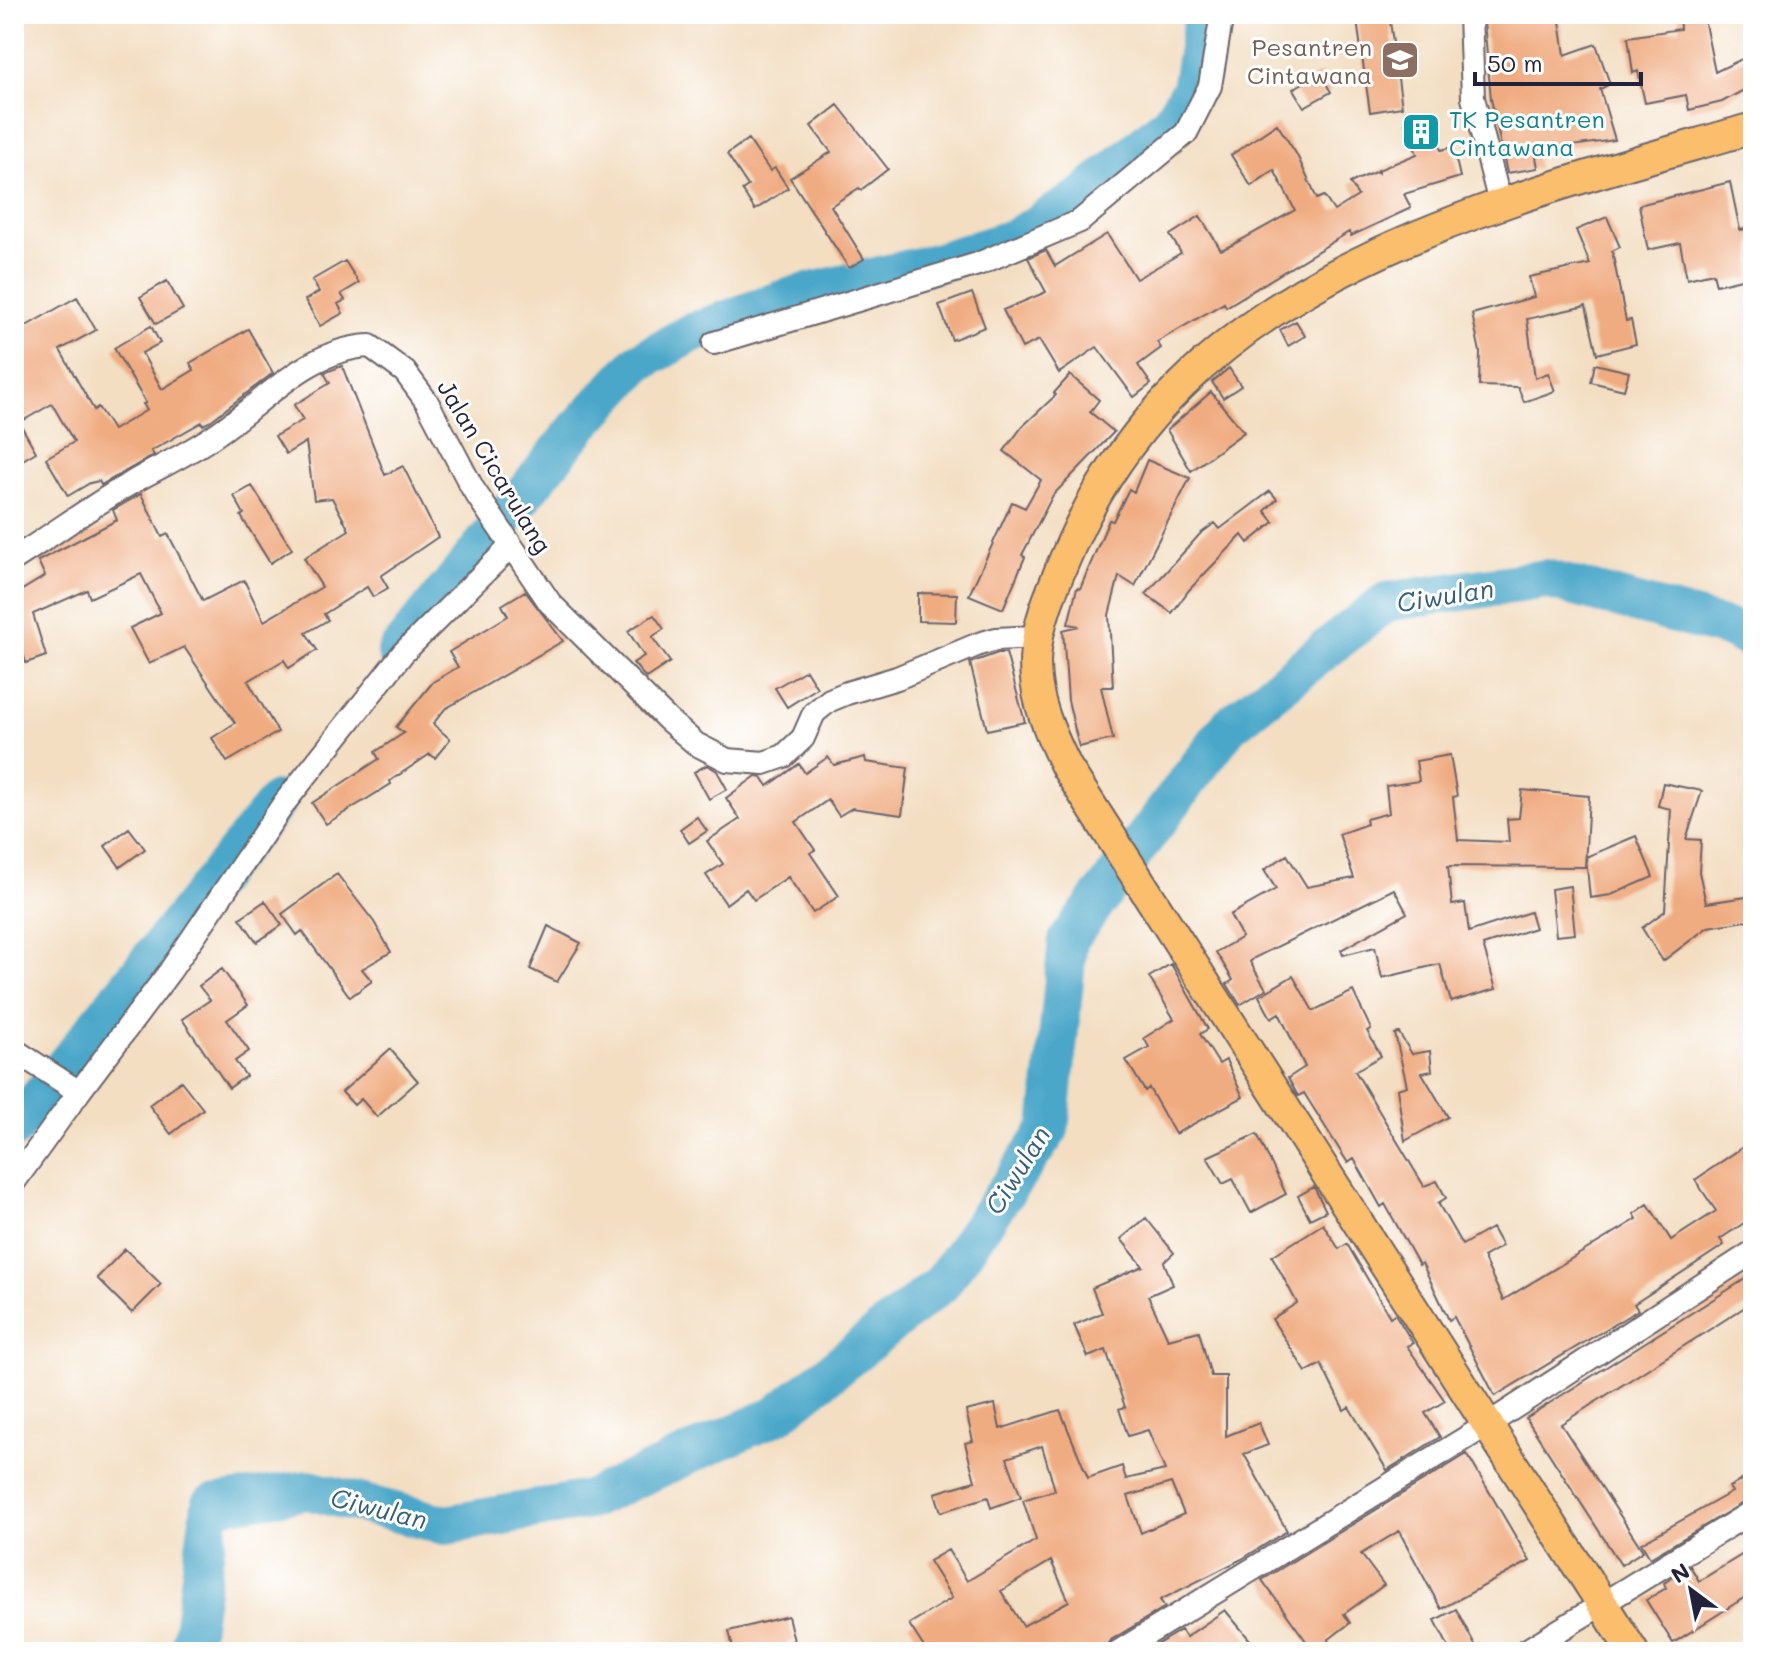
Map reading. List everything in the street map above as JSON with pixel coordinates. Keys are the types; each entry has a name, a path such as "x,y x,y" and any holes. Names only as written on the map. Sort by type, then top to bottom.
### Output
{"main road":[{"path":"1633,1652 1174,940 1067,768 1038,703 1033,677 1036,637 1055,580 1092,497 1131,438 1189,377 1265,318 1316,284 1380,250 1500,203 1753,128"}],"street":[{"path":"714,343 978,264 1080,221 1186,133 1210,86 1222,14"},
{"path":"1470,14 1473,98 1500,203"},
{"name":"Jalan Cicarulang","path":"14,559 120,490 218,434 309,367 340,349 370,346 385,353 405,372 446,434 473,489 550,603 668,720 696,744 727,760 744,764 764,763 784,756 803,738 814,713 830,700 897,678 996,639 1036,637"},
{"path":"14,1182 170,971 285,802 403,653 507,539"},
{"path":"14,1050 79,1092"},
{"path":"1118,1652 1487,1425 1753,1252"},
{"path":"1524,1652 1753,1511"}],"building":[{"path":"1356,14 1389,14 1402,107 1370,112"},
{"path":"1532,14 1559,14 1565,55 1596,44 1610,84 1600,89 1615,140 1535,151 1538,168 1507,173 1491,99 1484,21"},
{"path":"1679,14 1703,14 1715,72 1746,57 1753,74 1753,85 1722,102 1689,110 1686,95 1645,103 1638,71 1633,73 1628,37 1680,29"},
{"path":"1320,73 1331,92 1304,107 1293,89"},
{"path":"838,105 888,169 861,190 859,188 831,206 864,259 849,268 790,178 831,152 811,126"},
{"path":"1427,114 1441,150 1453,147 1460,177 1404,194 1411,208 1351,236 1349,232 1226,307 1224,303 1157,342 1161,348 1138,365 1151,384 1134,397 1097,347 1059,373 1039,340 1022,348 1003,310 1046,292 1028,258 1046,250 1055,266 1107,234 1136,279 1181,253 1170,235 1200,216 1221,250 1232,245 1295,210 1274,170 1251,186 1231,155 1277,124 1297,155 1317,199 1324,196 1334,211 1358,196 1350,183 1377,171 1379,174 1378,170 1417,154 1405,123"},
{"path":"748,139 770,171 775,168 788,188 755,210 742,190 748,186 727,154"},
{"path":"1730,182 1740,230 1753,228 1750,277 1716,285 1713,273 1687,279 1680,243 1648,250 1639,205"},
{"path":"1607,217 1620,247 1612,251 1626,321 1631,320 1636,344 1597,354 1586,306 1527,319 1535,378 1548,373 1555,391 1524,402 1518,387 1479,386 1480,352 1472,314 1534,297 1529,277 1590,264 1576,230"},
{"path":"345,261 359,283 341,294 345,300 338,304 343,313 320,326 305,300 319,292 312,280"},
{"path":"167,281 183,309 156,324 140,297"},
{"path":"972,293 985,327 952,340 939,305"},
{"path":"77,297 96,330 60,350 94,410 98,407 113,430 147,410 143,404 146,403 114,348 151,326 160,343 142,353 162,389 194,370 190,363 248,329 273,373 209,422 203,425 202,422 151,451 154,455 101,485 99,481 90,483 68,496 46,458 74,442 52,404 24,420 14,403 14,333"},
{"path":"1296,321 1305,336 1288,346 1280,330"},
{"path":"1595,364 1629,372 1624,390 1591,382"},
{"path":"342,366 385,475 403,466 438,537 381,576 388,588 373,597 367,587 324,614 328,620 306,633 317,650 289,668 284,660 248,681 278,732 227,762 212,738 235,723 184,647 149,664 130,628 161,613 141,574 90,598 87,590 33,614 46,656 26,663 14,624 14,595 45,576 38,561 117,520 113,510 141,494 162,537 168,534 203,601 244,580 264,621 322,587 304,558 349,530 332,498 314,500 306,442 286,454 275,436 303,420 294,405 330,383 324,373"},
{"path":"1229,368 1241,386 1223,398 1212,382"},
{"path":"1070,375 1099,400 1090,412 1114,432 1053,495 1022,555 1025,557 1003,609 969,595 1012,502 1025,508 1041,480 1004,451 1022,427 1056,395 1054,393"},
{"path":"1211,392 1244,432 1191,471 1167,430"},
{"path":"14,413 36,452 14,465"},
{"path":"1147,460 1190,478 1135,586 1119,576 1109,615 1113,687 1101,687 1113,739 1079,747 1068,700 1063,630 1079,626 1068,624 1077,588 1080,589 1109,520 1113,521 1129,489 1134,492"},
{"path":"252,486 292,549 270,563 241,516 244,514 234,496"},
{"path":"1270,491 1277,499 1265,511 1274,522 1248,543 1242,535 1189,590 1172,613 1146,594 1200,534 1215,523 1220,529"},
{"path":"525,591 563,641 445,709 433,724 450,739 435,758 430,754 390,781 391,784 326,824 312,803 379,759 375,752 404,733 396,727 433,682 458,667 449,652 508,616 502,605"},
{"path":"918,593 957,594 956,622 918,621"},
{"path":"654,615 664,629 652,637 670,662 646,678 633,663 644,656 628,631"},
{"path":"1006,653 1025,722 987,730 970,663"},
{"path":"806,670 817,688 787,707 775,688"},
{"path":"1450,755 1457,796 1453,797 1458,840 1509,842 1507,819 1519,818 1522,790 1589,796 1585,867 1448,866 1452,905 1465,903 1469,932 1530,912 1535,928 1483,945 1496,989 1451,1002 1440,964 1382,978 1375,947 1343,955 1341,950 1407,913 1394,889 1254,958 1250,962 1266,989 1240,1005 1227,984 1233,980 1216,952 1242,937 1230,915 1276,889 1264,870 1287,855 1307,887 1354,878 1339,834 1367,824 1366,819 1389,813 1386,786 1419,781 1416,761"},
{"path":"828,757 834,765 865,757 866,762 908,768 902,815 852,808 839,816 828,800 796,822 815,850 810,853 839,896 813,913 788,877 754,900 746,889 726,904 706,875 723,864 707,841 740,819 726,798 756,776 762,777 768,786 799,764 805,773"},
{"path":"707,765 717,771 727,789 709,799 694,772"},
{"path":"1663,783 1702,791 1686,839 1701,840 1699,872 1706,903 1753,896 1753,920 1708,927 1663,961 1642,928 1665,911 1671,809 1658,806"},
{"path":"697,817 707,831 689,843 680,829"},
{"path":"129,828 145,849 120,867 105,846"},
{"path":"1636,836 1653,877 1611,895 1590,898 1586,857"},
{"path":"337,874 374,922 391,952 362,969 372,981 350,997 302,931 297,935 282,914"},
{"path":"1570,886 1575,934 1556,936 1551,889"},
{"path":"265,901 282,925 257,942 240,918"},
{"path":"548,926 581,943 557,982 530,969"},
{"path":"1171,964 1208,1029 1200,1034 1219,1064 1226,1060 1243,1097 1175,1134 1149,1088 1145,1091 1126,1060 1149,1047 1144,1038 1174,1019 1149,977"},
{"path":"222,969 248,1005 227,1020 249,1051 235,1061 246,1076 229,1088 182,1019 210,1000 199,986"},
{"path":"1293,976 1313,1011 1353,991 1371,1029 1367,1031 1381,1056 1355,1071 1424,1186 1437,1181 1446,1198 1438,1203 1462,1245 1492,1228 1502,1246 1483,1257 1503,1300 1637,1219 1634,1214 1648,1204 1671,1240 1716,1211 1695,1180 1753,1140 1753,1217 1720,1239 1724,1245 1634,1304 1638,1310 1495,1396 1454,1317 1449,1320 1422,1263 1419,1265 1385,1204 1381,1207 1354,1159 1348,1163 1304,1093 1298,1096 1288,1078 1305,1067 1279,1013 1271,1018 1259,996"},
{"path":"1399,1033 1412,1054 1430,1051 1432,1071 1422,1073 1448,1117 1405,1141 1397,1089 1407,1086 1395,1034"},
{"path":"390,1049 418,1081 377,1117 361,1099 354,1105 342,1092"},
{"path":"181,1081 203,1109 171,1134 149,1105"},
{"path":"1257,1134 1286,1194 1251,1213 1233,1179 1223,1184 1207,1157"},
{"path":"1314,1187 1326,1211 1310,1219 1298,1196"},
{"path":"1146,1218 1174,1253 1164,1262 1173,1285 1148,1296 1168,1339 1199,1331 1211,1376 1226,1376 1226,1436 1259,1423 1268,1445 1244,1454 1287,1531 1242,1559 1160,1600 1165,1607 1111,1640 1104,1652 927,1652 909,1624 952,1598 929,1561 948,1550 967,1581 1036,1540 1023,1500 1055,1490 1042,1446 1007,1458 1021,1497 991,1508 988,1497 941,1512 935,1493 975,1481 965,1443 973,1441 966,1411 995,1404 1000,1429 1060,1410 1088,1478 1122,1466 1126,1479 1165,1470 1148,1430 1128,1436 1119,1409 1125,1407 1106,1350 1088,1357 1074,1325 1102,1313 1092,1288 1143,1266 1121,1239","holes":["1171,1483 1184,1514 1141,1533 1128,1496","1051,1561 1069,1601 1023,1626 1001,1591"]},
{"path":"1323,1224 1339,1249 1347,1244 1390,1317 1395,1314 1413,1343 1407,1346 1445,1401 1425,1413 1440,1437 1387,1470 1349,1407 1344,1410 1321,1364 1306,1372 1272,1319 1297,1303 1272,1256"},
{"path":"125,1249 161,1284 132,1313 97,1278"},
{"path":"1753,1274 1753,1302 1561,1424 1643,1551 1621,1565 1526,1418"},
{"path":"1467,1454 1530,1561 1441,1609 1399,1531 1361,1554 1384,1585 1344,1614 1350,1623 1328,1640 1335,1652 1314,1652 1262,1580"},
{"path":"1753,1474 1753,1497 1650,1558 1641,1543 1732,1492 1729,1487"},
{"path":"1753,1548 1753,1592 1673,1643 1646,1600 1666,1588 1664,1583 1690,1566 1699,1581"},
{"path":"1456,1609 1475,1645 1474,1652 1451,1652 1435,1620"},
{"path":"1225,1610 1260,1652 1145,1652 1181,1630 1186,1637"},
{"path":"788,1616 794,1641 787,1642 790,1652 734,1652 729,1631"}],"waterway":[{"path":"397,652 575,431 638,363 691,333 790,297 936,263 1015,238 1082,197 1170,122 1191,89 1204,14"},
{"name":"Ciwulan","path":"190,1652 211,1505 308,1490 446,1525 588,1500 777,1415 941,1284 1049,1129 1068,940 1229,726 1386,602 1546,579 1734,630 1753,641"},
{"path":"14,1129 277,801"}],"place":[{"name":"Pesantren Cintawana","path":"1400,60"},
{"name":"TK Pesantren Cintawana","path":"1421,132"}]}
